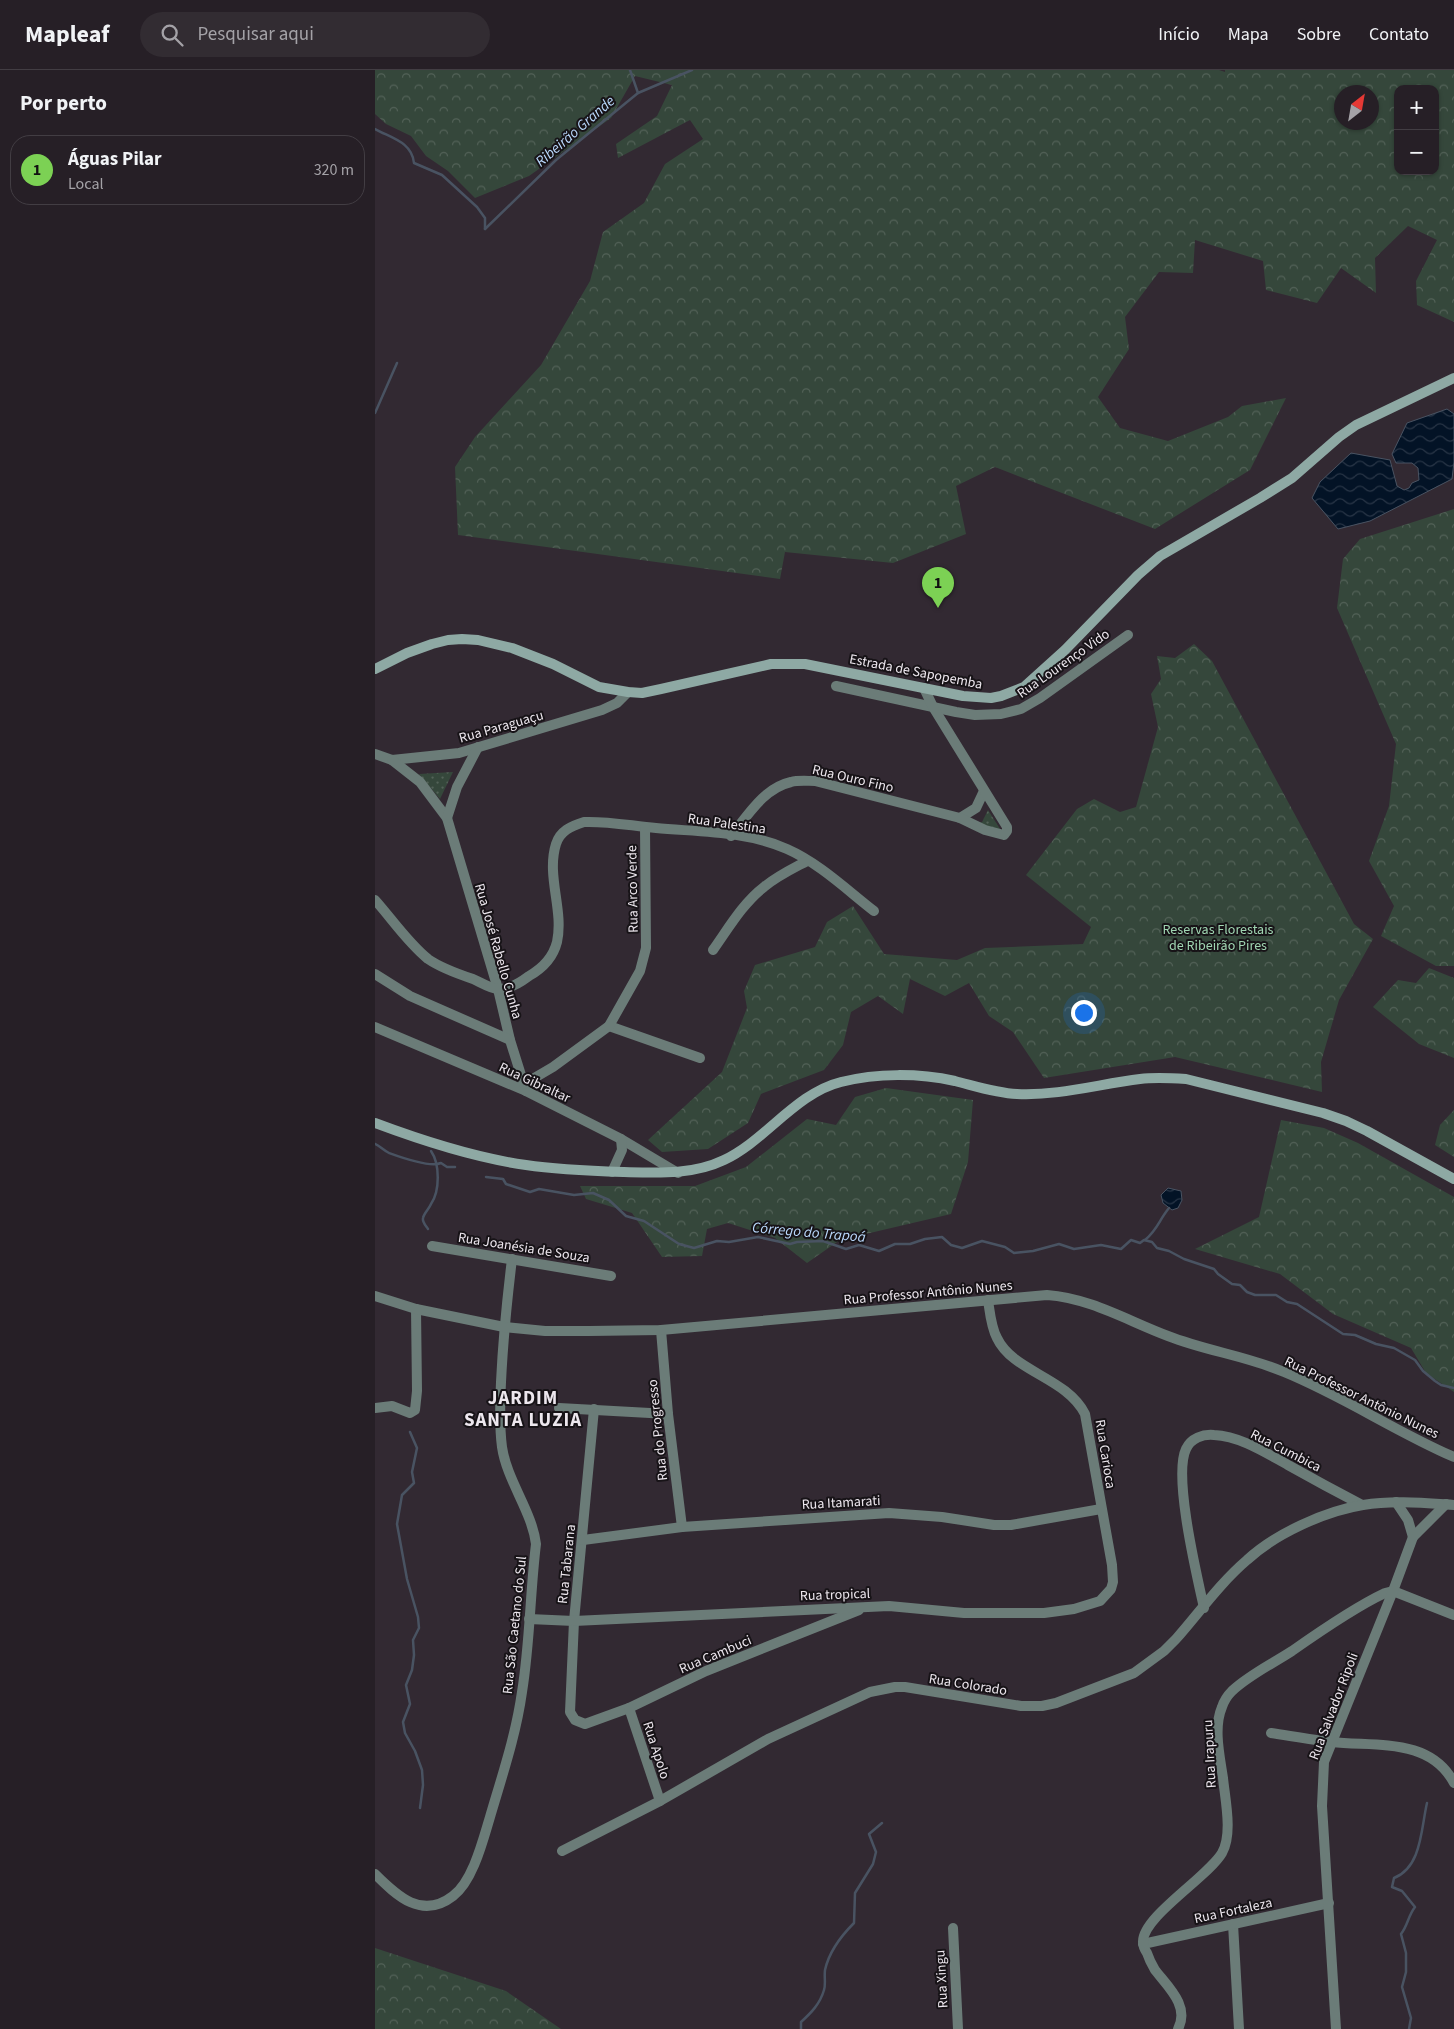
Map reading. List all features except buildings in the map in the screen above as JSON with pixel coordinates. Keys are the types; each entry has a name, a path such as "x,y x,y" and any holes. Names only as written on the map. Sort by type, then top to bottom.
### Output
{"main road":[{"name":"Estrada de Sapopemba","path":"375,669 407,653 432,644 448,640 477,640 533,656 599,687 628,692 642,693 771,664 805,664 963,696 985,698 1007,694 1025,686 1065,650 1131,582 1160,556 1292,478 1339,437 1356,425 1454,378"},
{"path":"375,1123 403,1133 527,1166 612,1172 678,1173 725,1160 816,1093 838,1083 867,1077 893,1075 953,1081 994,1091 1016,1094 1042,1094 1141,1078 1186,1079 1323,1113 1346,1121 1454,1179"}],"street":[{"name":"Rua Lourenço Vido","path":"836,686 975,715 1001,714 1021,709 1040,698 1128,635"},
{"name":"Rua Ouro Fino","path":"731,836 761,799 775,788 792,781 815,781 960,818 997,835 1007,833 1007,827 933,707 924,688"},
{"name":"Rua Paraguaçu","path":"375,754 392,760 443,755 478,747 602,710 617,703 628,692"},
{"path":"447,818 457,787 478,747"},
{"name":"Rua José Rabello Cunha","path":"392,760 420,782 447,818 525,1087"},
{"path":"960,818 976,808 984,791"},
{"name":"Rua Arco Verde","path":"498,989 517,984 539,970 553,956 559,922 553,861 555,847 562,832 584,822 645,827 646,948 640,971 609,1026 525,1087"},
{"name":"Rua Palestina","path":"645,827 756,839 774,844 789,850 807,861 874,911"},
{"path":"713,950 735,919 762,888 807,861"},
{"path":"375,900 414,945 429,959 498,989"},
{"path":"375,974 410,996 510,1040"},
{"path":"609,1026 700,1058"},
{"name":"Rua Gibraltar","path":"375,1027 525,1087 621,1139 678,1173"},
{"path":"612,1172 622,1150 621,1139"},
{"name":"Rua Joanésia de Souza","path":"432,1246 611,1276"},
{"name":"Rua São Caetano do Sul","path":"375,1874 398,1896 408,1902 419,1905 437,1904 454,1896 467,1877 485,1834 516,1724 522,1693 536,1544 532,1528 507,1466 502,1447 500,1412 504,1327 512,1259"},
{"name":"Rua Professor Antônio Nunes","path":"375,1296 416,1309 504,1327 545,1331 661,1330 1047,1295 1071,1297 1106,1309 1169,1337 1283,1372 1454,1457"},
{"name":"Rua Carioca","path":"988,1300 997,1340 1005,1350 1014,1358 1052,1381 1080,1404 1088,1426 1112,1565"},
{"path":"375,1408 392,1406 414,1412 417,1391 416,1309"},
{"name":"Rua do Progresso","path":"661,1330 668,1414 682,1527"},
{"path":"559,1408 668,1414"},
{"name":"Rua Tabarana","path":"575,1720 570,1712 574,1621 594,1409"},
{"name":"Rua Cumbica","path":"1203,1608 1191,1545 1181,1475 1186,1448 1194,1439 1216,1434 1239,1441 1256,1448 1362,1505"},
{"path":"1396,1502 1408,1520 1413,1537"},
{"name":"Rua Colorado","path":"562,1851 659,1801 768,1739 870,1692 885,1688 905,1688 1021,1706 1042,1706 1056,1703 1134,1673 1164,1651 1247,1559 1275,1540 1317,1519 1362,1505 1396,1502 1450,1504"},
{"name":"Rua Salvador Ripoli","path":"1336,2029 1321,1789 1324,1762 1413,1537 1450,1504"},
{"name":"Rua Itamarati","path":"583,1540 682,1527 889,1513 942,1517 994,1525 1011,1525 1101,1509"},
{"name":"Rua tropical","path":"529,1618 574,1621 889,1606 964,1614 1044,1613 1093,1604 1106,1595 1113,1582 1112,1565"},
{"path":"1393,1591 1454,1615"},
{"name":"Rua Irapuru","path":"1143,1944 1151,1922 1211,1866 1222,1854 1226,1845 1227,1812 1218,1722 1221,1709 1230,1693 1242,1682 1306,1641 1379,1596 1393,1591"},
{"name":"Rua Cambuci","path":"575,1720 585,1724 629,1708 706,1671 867,1607"},
{"name":"Rua Apolo","path":"629,1708 659,1801"},
{"path":"1271,1733 1332,1742 1399,1746 1413,1749 1432,1758 1445,1769 1454,1783"},
{"name":"Rua Fortaleza","path":"1143,1944 1329,1903"},
{"path":"1233,1924 1239,2029"},
{"name":"Rua Xingu","path":"953,1928 958,2029"},
{"path":"1143,1944 1153,1968 1181,2005 1178,2029"}],"green space":[{"path":"375,70 1219,70 1225,72 1225,70 1454,70 1454,322 1417,305 1416,281 1437,240 1408,226 1375,258 1376,293 1341,268 1317,303 1266,290 1263,261 1195,240 1193,273 1159,272 1125,317 1129,349 1098,397 1120,428 1168,441 1228,417 1242,406 1286,398 1250,470 1155,529 995,467 956,486 966,534 893,563 785,552 780,579 458,535 455,467 475,437 541,365 590,281 603,232 644,203 665,164 703,139 690,120 618,158 616,144 657,116 672,85 635,76 611,118 529,176 475,198 448,171 426,156 411,136 386,124 375,114"},
{"path":"1454,509 1454,966 1436,966 1381,936 1394,906 1369,861 1389,806 1396,744 1337,608 1343,559 1360,539"},
{"name":"Reservas Florestais de Ribeirão Pires","path":"1194,644 1212,661 1354,924 1373,939 1339,1000 1321,1062 1322,1092 1175,1057 1044,1078 1013,1032 989,1016 969,983 945,996 910,979 903,1014 878,996 851,1012 843,1045 824,1070 761,1094 748,1123 708,1149 662,1152 648,1140 722,1072 747,1008 744,991 755,965 815,947 827,922 853,906 884,954 957,960 985,948 1083,944 1091,927 1026,875 1077,809 1094,799 1120,812 1136,807 1158,727 1151,694 1161,679 1157,656 1175,658"},
{"path":"453,772 440,799 419,774"},
{"path":"988,810 1002,832 975,825 982,822"},
{"path":"1429,968 1454,978 1454,1058 1419,1044 1373,1007 1398,980 1416,983"},
{"path":"886,1088 973,1100 968,1162 951,1214 840,1240 807,1263 775,1238 728,1223 707,1229 702,1256 662,1257 632,1213 586,1199 580,1186 695,1186 746,1167 807,1119 836,1125 855,1097"},
{"path":"1454,1110 1454,1157 1435,1145 1440,1125"},
{"path":"1281,1120 1324,1128 1358,1143 1454,1197 1454,1392 1426,1373 1411,1348 1333,1314 1280,1274 1195,1249 1259,1217"},
{"path":"375,1948 506,1991 561,2029 375,2029"}],"water":[{"path":"1447,409 1454,414 1452,479 1370,521 1338,529 1312,498 1320,482 1351,453 1390,460 1397,486 1404,490 1409,488 1412,483 1419,480 1418,468 1412,463 1396,463 1392,454 1407,423"},
{"path":"1168,1188 1181,1191 1182,1200 1178,1208 1172,1210 1163,1203 1161,1195"}],"waterway":[{"path":"630,70 638,93"},
{"name":"Ribeirão Grande","path":"485,229 556,160 638,93 692,70"},
{"path":"375,129 405,145 414,163 442,175 477,207 485,218 485,229"},
{"name":"Ribeirão Grande","path":"375,413 397,363"},
{"name":"Córrego do Trapoá","path":"375,1144 389,1153 407,1159 430,1164 441,1163 447,1167 455,1167"},
{"path":"428,1229 423,1218 434,1199 438,1178 436,1163 431,1151"},
{"name":"Córrego do Trapoá","path":"486,1177 503,1179 506,1184 530,1192 539,1189 574,1195 593,1193 609,1200 626,1216 644,1221 679,1244 694,1248 717,1241 729,1242 758,1237 790,1244 823,1241 846,1249 859,1245 879,1251 895,1244 910,1244 925,1239 942,1237 951,1245 962,1248 982,1241 1005,1247 1014,1253 1033,1251 1059,1244 1074,1249 1101,1245 1121,1249 1131,1240 1140,1243 1144,1240 1152,1242 1157,1248 1214,1269 1232,1284 1240,1285 1247,1292 1255,1295 1276,1295 1287,1302 1297,1304 1343,1334 1355,1335 1376,1344 1394,1348 1415,1360 1423,1371 1435,1381 1441,1385 1454,1388"},
{"path":"1145,1240 1153,1232 1169,1208"},
{"path":"410,1432 417,1448 412,1472 414,1483 402,1495 397,1524 407,1579 418,1617 419,1628 413,1640 412,1670 406,1685 410,1704 403,1722 405,1733 415,1751 422,1770 423,1785 420,1808"},
{"path":"1409,2029 1411,2018 1402,1987 1406,1972 1406,1953 1401,1934 1415,1907 1402,1891 1392,1887 1394,1878 1403,1873 1415,1856 1419,1846 1427,1803"},
{"path":"801,2029 801,2022 815,2008 822,1995 827,1963 840,1939 854,1923 855,1893 873,1864 876,1852 869,1834 882,1823"}],"place":[{"name":"Águas Pilar","path":"938,608"}],"district":[{"name":"JARDIM SANTA LUZIA","path":"523,1408"}]}
